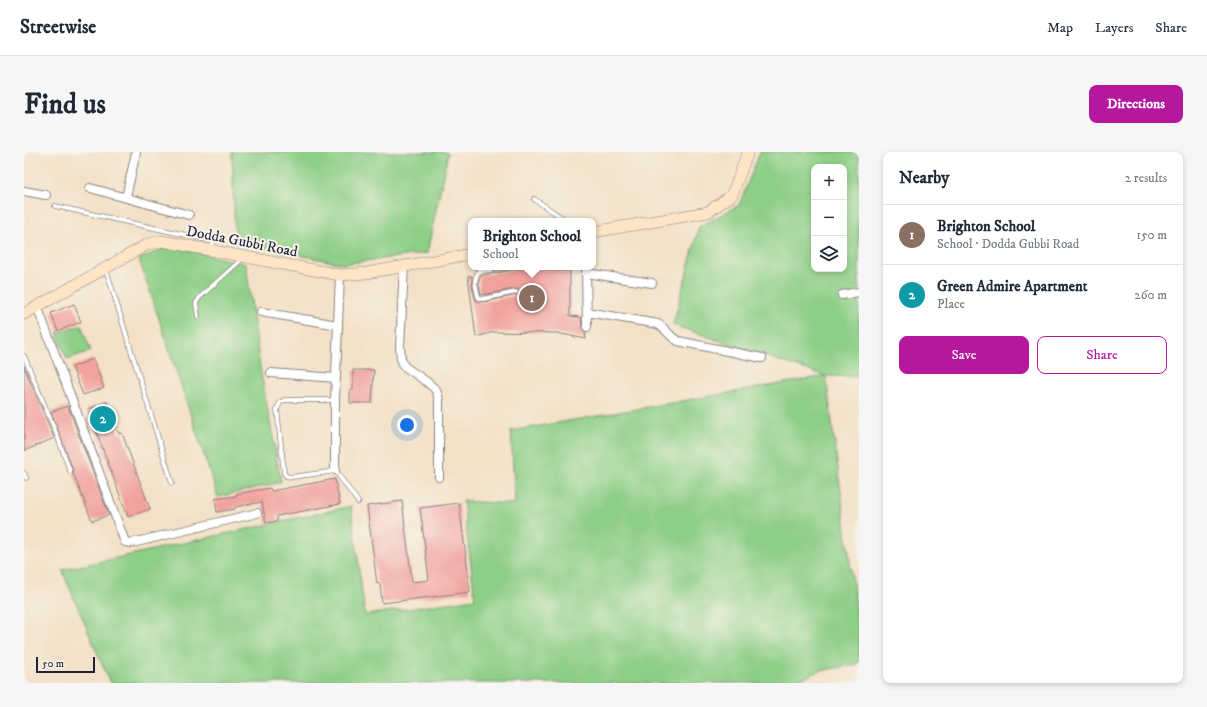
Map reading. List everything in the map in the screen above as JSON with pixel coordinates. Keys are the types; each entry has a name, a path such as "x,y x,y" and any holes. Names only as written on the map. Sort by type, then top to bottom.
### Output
{"street":[{"path":"126,197 136,152"},
{"path":"596,231 708,212 732,194 748,152"},
{"path":"90,188 189,215"},
{"path":"24,191 46,195"},
{"name":"Dodda Gubbi Road","path":"24,314 148,244 162,241 340,275 367,273 468,255"},
{"path":"404,266 400,347 401,359 404,366 436,390 439,400 439,477"},
{"path":"587,327 586,270 652,284"},
{"path":"335,470 335,400 340,275"},
{"path":"842,295 859,292"},
{"path":"37,306 125,542 132,543 256,513"},
{"path":"262,312 338,325"},
{"path":"587,312 658,324 664,328 671,337 678,341 762,358"},
{"path":"271,373 336,378"}],"lane":[{"path":"534,199 562,218"},
{"path":"55,206 213,241 212,251"},
{"path":"198,317 196,303 200,297 244,257"},
{"path":"106,268 172,483"},
{"path":"478,270 474,279 479,298 483,299 516,292"},
{"path":"24,356 57,435 70,471"},
{"path":"335,400 284,400 280,403 277,409 284,474 291,477 335,470 358,502"},
{"path":"24,473 26,478"}],"green space":[{"path":"232,152 448,153 427,253 343,264 235,242"},
{"path":"760,152 859,152 859,377 826,376 859,631 859,662 855,665 819,671 793,683 110,683 62,570 351,506 365,615 475,599 463,501 515,504 511,431 825,376 673,325 699,227 739,205"},
{"path":"169,246 246,264 260,367 281,482 218,497 139,259"},
{"path":"81,325 91,351 67,359 57,333"}],"building":[{"path":"512,270 570,270 570,316 581,317 582,327 585,332 586,339 557,333 494,332 476,337 468,276 472,276 472,286 476,300 478,301 484,302 519,294 518,289 515,289 481,295 479,283 480,276"},
{"path":"74,304 81,322 58,331 51,313"},
{"path":"93,359 104,388 83,395 72,367"},
{"path":"24,366 54,438 24,451"},
{"path":"353,370 374,370 372,403 350,403 350,389 353,389"},
{"path":"107,402 119,434 122,433 150,509 128,517 88,409"},
{"path":"68,406 109,515 92,521 51,412"},
{"path":"335,479 340,504 277,516 277,521 266,523 262,502 217,512 215,499 270,488 271,491"},
{"path":"402,501 412,582 429,580 420,508 459,503 470,592 382,603 380,583 377,584 367,506"}],"place":[{"name":"Brighton School","path":"532,298"},
{"name":"Green Admire Apartment","path":"103,419"}]}
